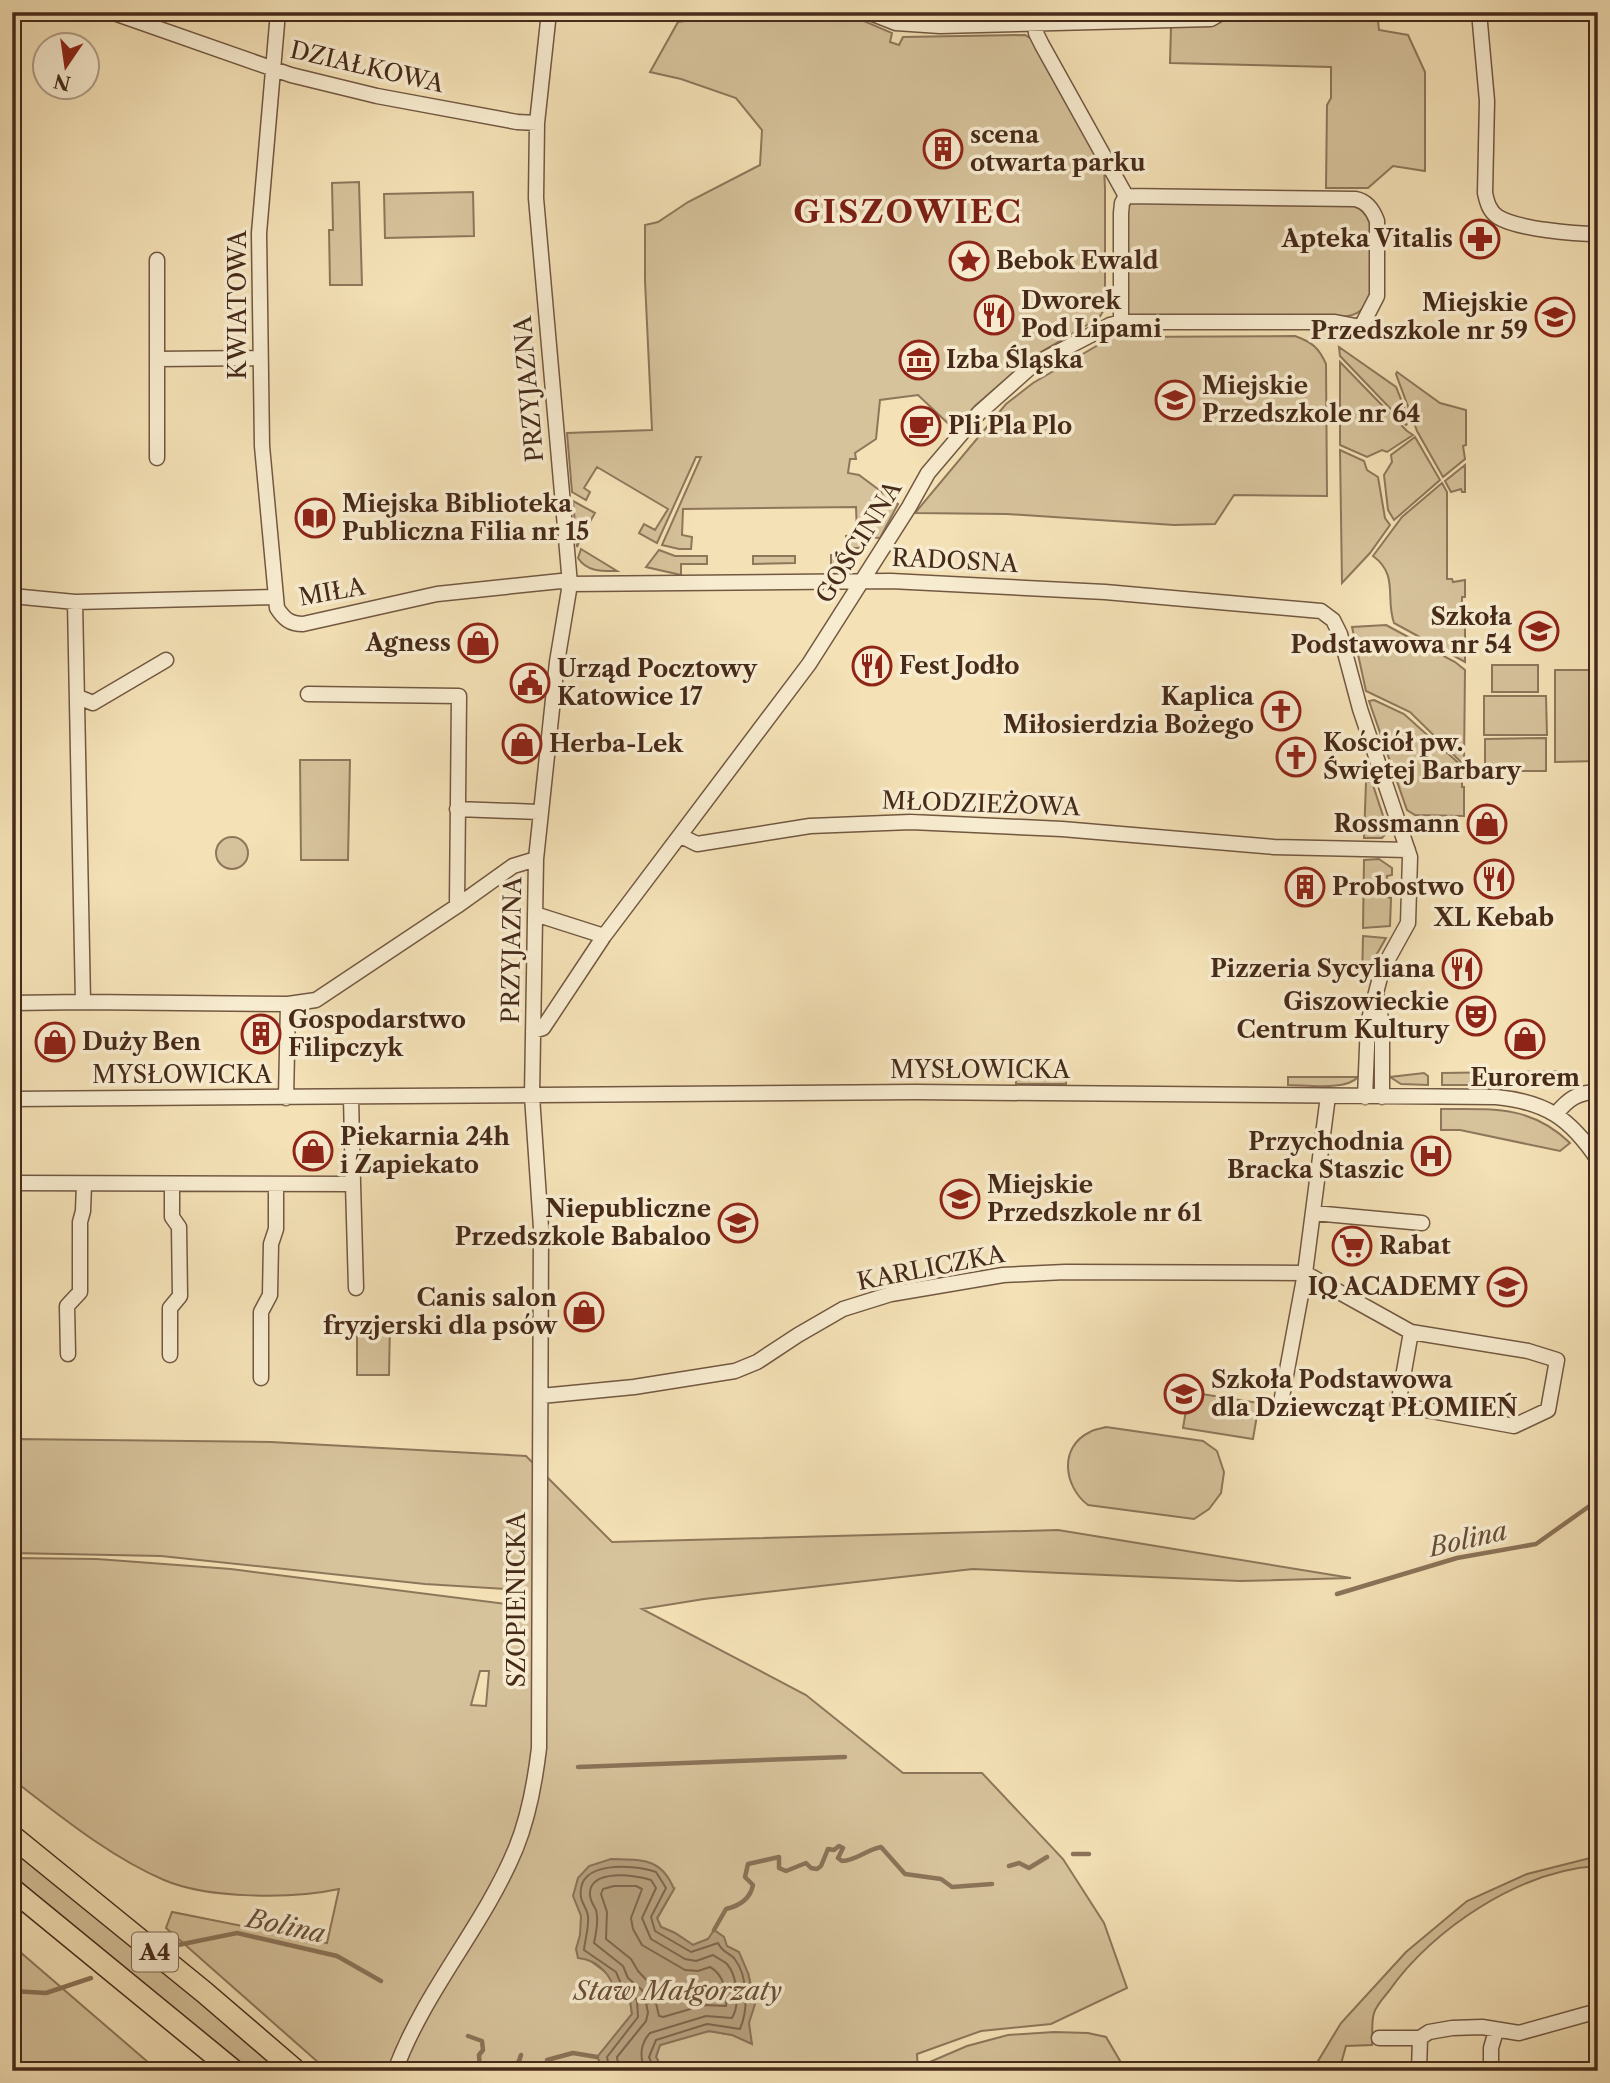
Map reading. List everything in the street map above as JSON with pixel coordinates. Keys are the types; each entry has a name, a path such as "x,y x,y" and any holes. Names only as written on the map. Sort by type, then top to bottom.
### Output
{"highway":[{"name":"A4","path":"12,1836 204,1992 296,2071"},
{"name":"A4","path":"12,1889 234,2071"}],"street":[{"name":"DZIAŁKOWA","path":"111,12 272,69 377,96 517,122 537,123"},
{"name":"KWIATOWA","path":"276,597 262,446 259,233 278,12"},
{"name":"PRZYJAZNA","path":"532,1096 536,859 557,663 570,584 538,230 537,123 549,12"},
{"path":"869,12 896,23 915,25 1211,19 1223,12"},
{"path":"1479,12 1487,101 1485,193 1489,207 1497,216 1520,224 1568,234 1598,234"},
{"path":"1035,23 1042,45 1126,196 1121,213 1121,322 1335,322 1361,327 1377,296 1377,221 1374,212 1362,200 1126,196"},
{"path":"157,260 157,458"},
{"name":"GOŚCINNA","path":"681,836 809,664 928,473 979,412 1033,365 1110,325 1121,322"},
{"path":"157,359 260,358"},
{"name":"RADOSNA","path":"570,584 862,580 1172,597 1321,611 1333,620 1343,644 1360,709 1408,850"},
{"name":"MIŁA","path":"12,596 75,602 276,597 277,608 282,616 294,624 303,624 437,594 561,581 570,584"},
{"path":"75,602 83,1002"},
{"path":"78,697 93,703 166,660"},
{"path":"308,694 460,696 457,906"},
{"path":"457,809 540,812"},
{"name":"MŁODZIEŻOWA","path":"681,836 697,844 810,826 911,822 1062,829 1274,847 1408,850"},
{"path":"533,1031 543,1028 604,936 681,836"},
{"path":"1365,1097 1368,1023 1382,970 1409,919 1408,850"},
{"path":"12,1003 288,1004 316,1000 513,866 536,859"},
{"path":"535,914 604,936"},
{"path":"1376,992 1382,1024 1382,1097"},
{"path":"286,1098 288,1004"},
{"name":"MYSŁOWICKA","path":"12,1099 915,1092 1496,1097 1534,1103 1556,1114"},
{"path":"1598,1092 1583,1092 1574,1096 1556,1114 1575,1130 1598,1160"},
{"name":"SZOPIENICKA","path":"397,2065 421,2016 500,1881 524,1823 536,1777 539,1748 541,1228 532,1096"},
{"path":"1282,1397 1306,1273 1328,1096"},
{"path":"351,1097 356,1288"},
{"path":"12,1183 353,1184"},
{"path":"68,1354 67,1306 80,1292 80,1222 84,1184"},
{"path":"170,1355 170,1308 180,1296 179,1227 172,1217 172,1185"},
{"path":"261,1378 261,1312 270,1294 271,1244 276,1230 276,1185"},
{"path":"1314,1213 1422,1223"},
{"name":"KARLICZKA","path":"541,1396 634,1387 736,1371 757,1362 843,1309 891,1294 1003,1275 1065,1272 1306,1273 1411,1332 1528,1351 1557,1360 1548,1410 1514,1426 1398,1405 1411,1332"},
{"path":"1379,2038 1420,2038 1440,2029 1482,2027 1518,2034 1598,2011"},
{"path":"1492,2071 1491,2048 1496,2031"},
{"path":"1419,2071 1420,2038"}],"shaded area":[{"path":"745,12 843,12 892,33 890,42 899,45 903,37 1025,35 1033,40 1104,167 1105,308 1099,318 1029,359 975,406 955,430 918,395 880,400 876,439 855,453 856,459 850,459 848,473 859,475 898,504 880,538 861,537 860,548 846,548 846,536 857,535 856,507 683,509 682,535 692,537 691,549 662,545 701,457 696,457 657,543 639,533 644,524 655,530 668,509 597,467 584,488 590,492 586,500 572,492 567,433 652,430 645,225 658,222 688,202 760,165 762,130 736,98 681,79 650,72 678,22"},
{"path":"1230,12 1377,12 1379,30 1408,35 1425,72 1425,171 1393,166 1368,188 1326,188 1327,105 1331,98 1331,67 1170,63 1171,27"},
{"path":"359,182 362,285 330,285 332,183"},
{"path":"473,192 474,236 385,238 384,194"},
{"path":"1133,200 1357,203 1372,219 1374,276 1367,303 1359,312 1348,316 1126,317 1127,209"},
{"path":"1295,336 1314,346 1326,364 1327,496 1234,495 1215,524 1174,525 1007,514 915,513 1006,404 1033,383 1112,337"},
{"path":"1339,347 1396,387 1410,422 1406,425 1340,356"},
{"path":"1340,362 1413,435 1387,452 1382,450 1367,457 1340,445"},
{"path":"1397,372 1440,403 1466,410 1466,445 1463,446 1465,459 1443,477 1417,431"},
{"path":"1415,437 1440,480 1394,520 1388,510 1384,475 1392,462 1391,455"},
{"path":"1340,450 1364,461 1367,470 1378,477 1385,518 1390,525 1370,553 1342,583"},
{"path":"1465,465 1465,492 1461,489 1451,492 1445,481"},
{"path":"1442,483 1447,492 1447,579 1452,579 1453,582 1465,580 1465,597 1462,597 1462,604 1465,605 1465,662 1394,623 1389,579 1381,563 1373,556 1402,517"},
{"path":"573,501 595,513 587,527 580,526 577,547"},
{"path":"581,549 617,571 595,570 586,566 578,558"},
{"path":"659,550 675,556 707,556 707,564 681,564 681,575 646,567"},
{"path":"831,555 857,557 847,572 831,571"},
{"path":"753,556 795,556 795,563 753,564"},
{"path":"1386,625 1465,670 1464,765 1410,712 1366,691 1352,627"},
{"path":"1492,665 1538,665 1538,692 1492,692"},
{"path":"1555,670 1598,670 1598,761 1555,762"},
{"path":"1484,696 1546,696 1547,735 1484,735"},
{"path":"1374,700 1404,714 1464,768 1464,816 1415,815 1407,810 1369,701"},
{"path":"1546,738 1546,771 1485,771 1485,739"},
{"path":"300,760 350,760 348,860 301,860"},
{"path":"1366,782 1372,782 1388,831 1382,838 1364,838"},
{"path":"232,837 243,842 248,853 243,864 232,869 221,864 216,853 221,842"},
{"path":"1379,859 1392,868 1392,875 1387,876 1387,897 1391,898 1390,926 1363,928 1364,860"},
{"path":"1363,936 1386,938 1362,980"},
{"path":"1574,1071 1576,1079 1573,1085 1442,1085 1442,1073"},
{"path":"1424,1073 1428,1076 1428,1085 1401,1084 1390,1077"},
{"path":"1016,1077 1066,1077 1066,1084 1016,1084"},
{"path":"1288,1077 1358,1077 1345,1084 1325,1086 1288,1085"},
{"path":"1441,1109 1510,1112 1541,1122 1570,1143 1560,1151 1460,1130 1441,1130"},
{"path":"357,1323 390,1323 389,1375 357,1375"},
{"path":"1189,1392 1259,1403 1253,1439 1183,1428"},
{"path":"1106,1427 1203,1441 1217,1451 1224,1472 1221,1493 1209,1509 1194,1519 1088,1505 1074,1488 1070,1478 1069,1457 1080,1439 1092,1431"},
{"path":"12,1439 271,1442 526,1456 612,1542 1058,1530 1351,1578 1240,1581 973,1569 704,1599 642,1609 806,1695 903,1773 982,1773 1063,1859 1104,1923 1127,1988 1051,2024 981,2031 917,2054 918,2071 646,2071 662,2068 656,2057 660,2045 709,2031 732,2035 748,2022 755,2003 748,1973 708,1939 693,1945 661,1927 657,1919 674,1889 587,1921 588,1959 612,1977 616,1994 621,1992 630,2000 632,2014 598,2057 605,2071 328,2071 166,1928 172,1912 327,1943 339,1889 275,1896 227,1894 203,1891 164,1880 124,1860 12,1779 12,1558 97,1559 231,1569 521,1606 521,1590 425,1584 161,1556 12,1553","holes":["480,1671 489,1671 486,1706 471,1705"]},
{"path":"12,1848 285,2071 251,2071 12,1876"},
{"path":"1598,1856 1598,1866 1569,1870 1509,1891 1454,1925 1407,1968 1378,2005 1373,2017 1372,2045 1346,2046 1339,2071 1312,2071 1341,2023 1406,1952 1467,1901 1527,1874"},
{"path":"12,1945 149,2063 159,2071 12,2071"},
{"path":"1088,2033 1106,2037 1126,2071 924,2071 925,2064 967,2046 1008,2035"}],"water":[{"name":"Staw Małgorzaty","path":"611,1859 649,1862 663,1871 669,1879 674,1889 657,1918 661,1927 693,1945 708,1939 714,1930 724,1937 727,1946 739,1952 748,1973 755,2004 749,2023 752,2044 732,2035 709,2031 660,2045 656,2057 662,2068 643,2071 639,2067 632,2071 605,2071 597,2057 632,2014 630,2000 621,1992 616,1994 611,1981 598,1965 578,1958 576,1949 581,1916 573,1896 578,1878 589,1866"}],"waterway":[{"name":"Bolina","path":"1337,1594 1457,1558 1536,1544 1598,1500"},
{"path":"578,1767 845,1757"},
{"name":"Bolina","path":"714,1930 726,1909 739,1904 749,1895 753,1885 745,1877 748,1864 779,1857 779,1868 786,1871 806,1863 817,1869 828,1849 834,1850 839,1846 843,1848 838,1858 842,1861 881,1847 905,1874 941,1879 952,1887 992,1884"},
{"name":"Bolina","path":"1073,1854 1089,1854"},
{"name":"Bolina","path":"1009,1866 1019,1863 1029,1868 1047,1857"},
{"name":"Bolina","path":"178,1945 237,1933 337,1956 381,1981"},
{"name":"Bolina","path":"12,1991 46,1993 91,1978"},
{"name":"Bolina","path":"468,2036 482,2041 480,2070 513,2068 521,2055"},
{"name":"Bolina","path":"547,2060 573,2053 597,2057"}],"place":[{"name":"scena otwarta parku","path":"943,149"},
{"name":"Apteka Vitalis","path":"1480,239"},
{"name":"Bebok Ewald","path":"969,261"},
{"name":"Dworek Pod Lipami","path":"994,315"},
{"name":"Miejskie Przedszkole nr 59","path":"1555,317"},
{"name":"Izba Śląska","path":"919,360"},
{"name":"Miejskie Przedszkole nr 64","path":"1175,400"},
{"name":"Pli Pla Plo","path":"921,426"},
{"name":"Miejska Biblioteka Publiczna Filia nr 15","path":"315,518"},
{"name":"Szkoła Podstawowa nr 54","path":"1539,631"},
{"name":"Agness","path":"478,643"},
{"name":"Fest Jodło","path":"872,666"},
{"name":"Urząd Pocztowy Katowice 17","path":"530,683"},
{"name":"Kaplica Miłosierdzia Bożego","path":"1281,711"},
{"name":"Herba-Lek","path":"522,744"},
{"name":"Kościół pw. Świętej Barbary","path":"1296,757"},
{"name":"Rossmann","path":"1487,824"},
{"name":"XL Kebab","path":"1494,879"},
{"name":"Probostwo","path":"1305,887"},
{"name":"Pizzeria Sycyliana","path":"1462,969"},
{"name":"Giszowieckie Centrum Kultury","path":"1476,1016"},
{"name":"Gospodarstwo Filipczyk","path":"261,1034"},
{"name":"Eurorem","path":"1525,1039"},
{"name":"Duży Ben","path":"55,1042"},
{"name":"Piekarnia 24h i Zapiekato","path":"313,1151"},
{"name":"Przychodnia Bracka Staszic","path":"1431,1156"},
{"name":"Miejskie Przedszkole nr 61","path":"960,1199"},
{"name":"Niepubliczne Przedszkole Babaloo","path":"738,1223"},
{"name":"Rabat","path":"1352,1246"},
{"name":"IQ ACADEMY","path":"1507,1287"},
{"name":"Canis salon fryzjerski dla psów","path":"584,1312"},
{"name":"Szkoła Podstawowa dla Dziewcząt PŁOMIEŃ","path":"1184,1394"}],"district":[{"name":"GISZOWIEC","path":"908,212"}]}
